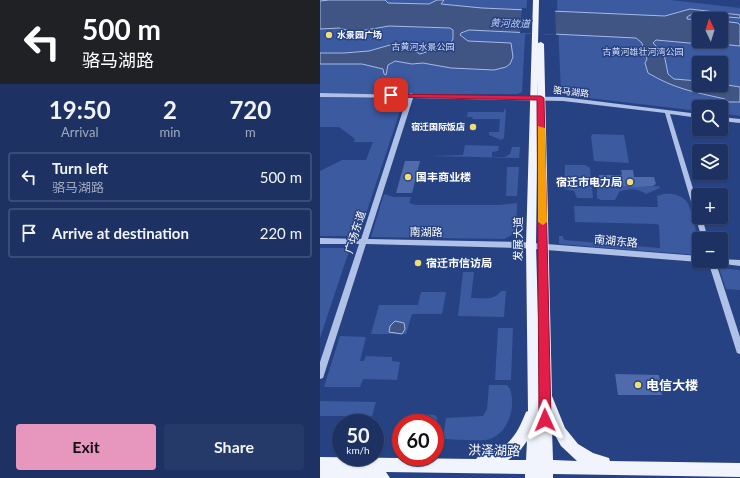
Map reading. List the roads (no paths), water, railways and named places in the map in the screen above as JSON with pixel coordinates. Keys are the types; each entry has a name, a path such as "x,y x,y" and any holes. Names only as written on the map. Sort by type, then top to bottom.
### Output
{"main road":[{"name":"发展大道","path":"539,2 531,245 539,389"},
{"name":"发展大道","path":"537,98 543,246 539,389 539,472"},
{"path":"459,466 490,461 505,454 516,445 528,425 539,389"},
{"path":"539,389 561,436 588,460 644,469"},
{"name":"洪泽湖路","path":"320,464 459,466 539,472 644,469 740,470"},
{"path":"320,477 383,478"}],"street":[{"name":"骆马湖路","path":"320,94 563,99 692,115"},
{"name":"广场东道","path":"320,375 411,95"},
{"path":"667,112 704,232"},
{"path":"728,120 740,121"},
{"name":"南湖路","path":"320,242 531,245"},
{"name":"南湖东路","path":"531,245 692,258"},
{"path":"728,262 740,263"},
{"path":"714,268 740,350"}],"water":[{"name":"黄河故道","path":"385,0 388,3 429,4 437,0 444,0 441,4 482,8 665,16 690,9 715,12 692,12 692,14 687,17 687,19 692,19 692,43 656,40 653,43 664,54 668,74 674,79 692,80 692,91 667,83 648,73 645,63 647,59 642,43 636,38 469,30 461,33 460,35 468,41 511,43 513,57 510,64 506,67 494,70 451,68 423,63 412,64 395,61 388,65 386,75 384,74 383,69 362,64 320,64 320,53 369,51 390,45 409,48 420,54 450,44 453,39 453,30 450,28 389,26 354,32 339,28 320,29 320,1"},
{"path":"728,14 740,15 740,18 728,17"},
{"path":"728,22 738,23 740,25 740,46 728,45"},
{"path":"728,85 740,87 740,102 729,102 725,99 696,92 728,92"},
{"path":"395,321 404,323 405,329 402,334 389,332 390,326"}],"place":[{"name":"水景园广场","path":"329,35"},
{"name":"宿迁国际饭店","path":"473,127"},
{"name":"国丰商业楼","path":"408,177"},
{"name":"宿迁市电力局","path":"630,182"},
{"name":"宿迁市信访局","path":"418,263"},
{"name":"电信大楼","path":"638,385"}],"park label":[{"name":"古黄河水景公园","path":"423,47"},
{"name":"古黄河雄壮河湾公园","path":"643,52"}]}
